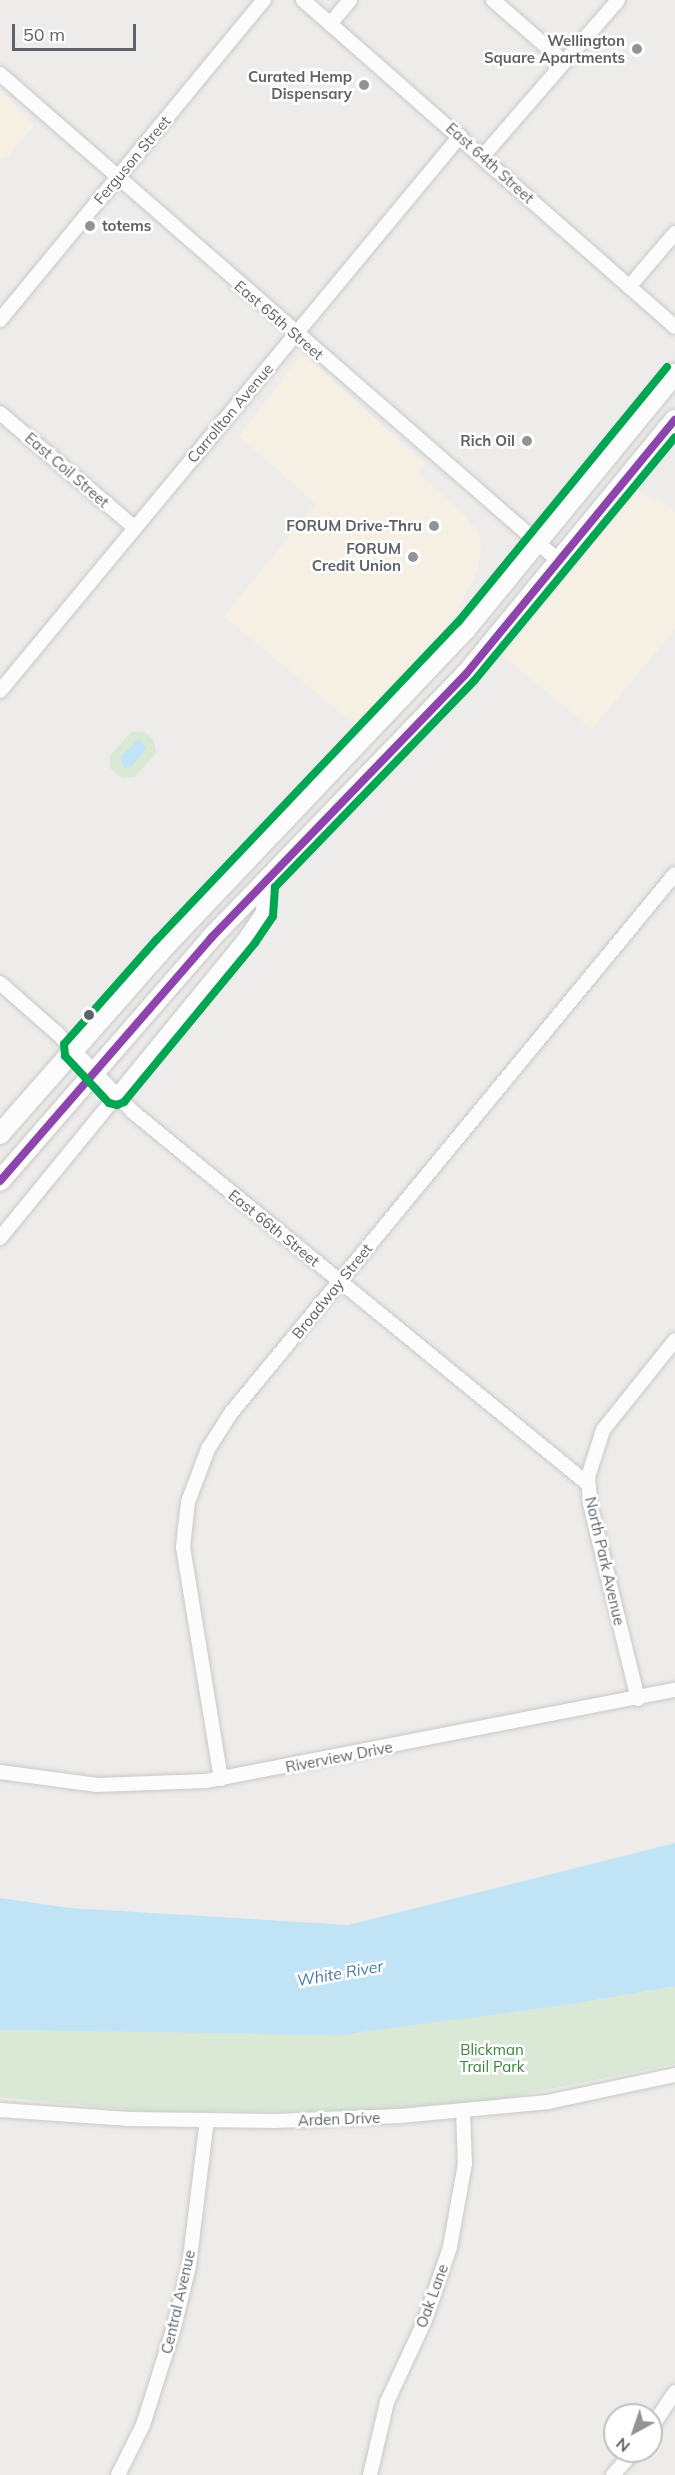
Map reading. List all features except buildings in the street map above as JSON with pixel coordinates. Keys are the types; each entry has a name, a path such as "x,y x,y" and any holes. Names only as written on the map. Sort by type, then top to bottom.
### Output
{"main road":[{"path":"0,1134 210,897 409,692 536,543 675,374"},
{"path":"0,1181 94,1072 265,882 466,674 675,420"}],"street":[{"name":"Ferguson Street","path":"0,320 264,0"},
{"name":"East 64th Street","path":"303,0 675,327"},
{"path":"330,24 350,0"},
{"path":"493,0 564,62"},
{"path":"483,156 618,0"},
{"name":"East 65th Street","path":"0,74 296,335 560,562"},
{"name":"Carrollton Avenue","path":"0,691 460,136"},
{"path":"629,287 675,233"},
{"name":"East Coil Street","path":"0,413 135,528"},
{"name":"Broadway Street","path":"221,1779 185,1573 183,1547 188,1502 199,1467 219,1429 675,874"},
{"path":"0,1238 226,962 263,912 265,882"},
{"name":"East 66th Street","path":"0,983 73,1050 116,1095 588,1484"},
{"name":"North Park Avenue","path":"638,1699 588,1484 591,1459 603,1430 675,1341"},
{"name":"Riverview Drive","path":"0,1772 118,1786 221,1779 675,1690"},
{"name":"Arden Drive","path":"0,2110 207,2120 338,2119 463,2111 548,2102 675,2075"},
{"name":"Oak Lane","path":"370,2475 387,2402 424,2320 450,2247 465,2164 463,2111"},
{"name":"Central Avenue","path":"118,2475 142,2425 174,2327 189,2266 207,2120"},
{"path":"663,2410 675,2392"},
{"path":"613,2475 624,2463"}],"shaded area":[{"path":"0,89 34,126 6,158 0,159"},
{"path":"306,356 425,464 418,473 464,515 479,533 481,548 478,569 452,620 355,725 224,616 316,504 239,436 298,359"},
{"path":"638,489 654,502 658,498 675,512 675,629 592,729 503,656"}],"green space":[{"path":"144,731 154,740 156,753 135,777 122,778 110,768 110,756 131,732"},
{"name":"Blickman Trail Park","path":"675,1986 675,2064 494,2100 371,2110 153,2112 0,2097 0,2030 340,2035 573,2004"}],"water":[{"path":"139,739 146,749 131,767 124,768 120,757"},
{"name":"White River","path":"675,1843 675,1986 573,2004 340,2035 0,2030 0,1898 70,1908 348,1925"}],"transit line":[{"path":"667,367 458,622 157,939 64,1044 65,1056 109,1103 117,1105 124,1102 255,943 273,916 275,887 474,681 675,437"},
{"path":"0,1181 211,938 466,674 675,420"}],"place":[{"name":"Wellington Square Apartments","path":"637,49"},
{"name":"Curated Hemp Dispensary","path":"364,85"},
{"name":"totems","path":"90,226"},
{"name":"Rich Oil","path":"527,441"},
{"name":"FORUM Drive-Thru","path":"434,526"},
{"name":"FORUM Credit Union","path":"413,557"}]}
